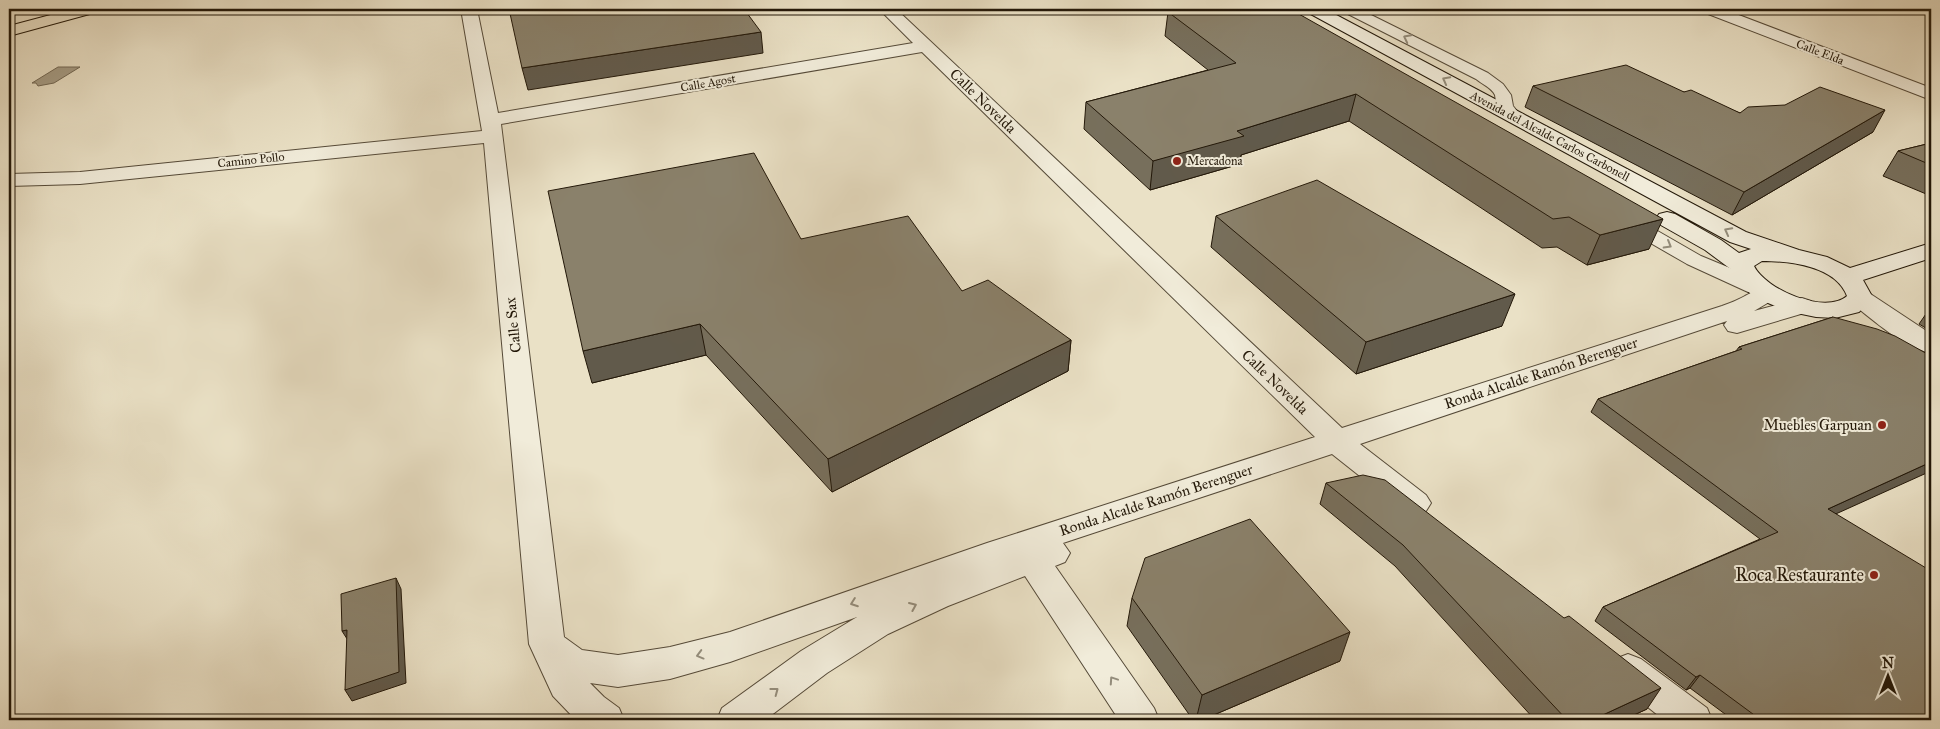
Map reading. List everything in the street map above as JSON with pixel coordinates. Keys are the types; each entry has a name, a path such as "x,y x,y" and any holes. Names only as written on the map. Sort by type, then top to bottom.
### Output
{"highway":[{"path":"9,31 91,9"}],"street":[{"name":"Calle Sax","path":"468,9 492,128 547,644 566,684 590,709 605,720"},
{"name":"Calle Novelda","path":"887,9 1344,447 1437,520"},
{"name":"Avenida del Alcalde Carlos Carbonell","path":"1290,9 1713,245 1742,266"},
{"name":"Avenida del Alcalde Carlos Carbonell","path":"1313,9 1738,237 1790,255"},
{"name":"Calle Elda","path":"1709,9 1931,94"},
{"name":"Calle Agost","path":"492,128 926,46"},
{"name":"Camino Pollo","path":"9,180 80,178 492,128"},
{"path":"1853,288 1931,250"},
{"path":"1931,345 1914,336 1853,288 1815,262 1790,255 1769,253 1753,255 1742,266 1745,276 1762,290 1896,341 1931,361"},
{"path":"1808,308 1829,310 1846,308 1856,304 1853,288"},
{"name":"Ronda Alcalde Ramón Berenguer","path":"1344,447 1754,302 1762,290"},
{"name":"Ronda Alcalde Ramón Berenguer","path":"547,644 573,665 622,671 670,663 730,647 1028,552 1344,447 1771,313 1808,308"},
{"path":"1028,552 1140,720"},
{"name":"Ronda Alcalde Ramón Berenguer","path":"736,720 844,642 896,613 1028,552"},
{"path":"1608,654 1693,720"}],"lane":[{"path":"1349,9 1482,76 1497,87 1503,95 1505,107 1512,116"},
{"path":"1617,215 1694,260 1762,290"}],"shaded area":[{"path":"58,67 80,67 54,83 38,86 36,83 32,83"}],"building":[{"path":"509,9 744,9 761,32 522,68"},
{"path":"1185,9 1290,9 1663,219 1600,235 1569,217 1553,219 1356,94 1237,131 1244,136 1153,161 1086,102 1236,63 1168,12"},
{"path":"1626,65 1684,92 1691,90 1740,113 1748,107 1785,105 1820,87 1885,110 1744,192 1533,86"},
{"path":"1931,143 1931,165 1898,151"},
{"path":"754,153 801,239 908,216 962,291 988,280 1071,340 828,459 700,324 583,351 548,191"},
{"path":"1317,180 1515,294 1366,342 1216,216"},
{"path":"1833,317 1895,336 1931,356 1931,462 1828,509 1931,571 1931,720 1761,720 1700,675 1696,677 1603,607 1778,532 1598,399 1742,349 1739,347"},
{"path":"1363,475 1385,480 1564,618 1569,616 1661,688 1592,720 1567,720 1403,545 1326,483"},
{"path":"1250,519 1350,632 1202,695 1132,598 1145,558"},
{"path":"396,578 399,672 345,690 347,630 342,631 341,594"}],"place":[{"name":"Mercadona","path":"1177,161"},
{"name":"Muebles Garpuan","path":"1882,425"},
{"name":"Roca Restaurante","path":"1874,575"}]}
